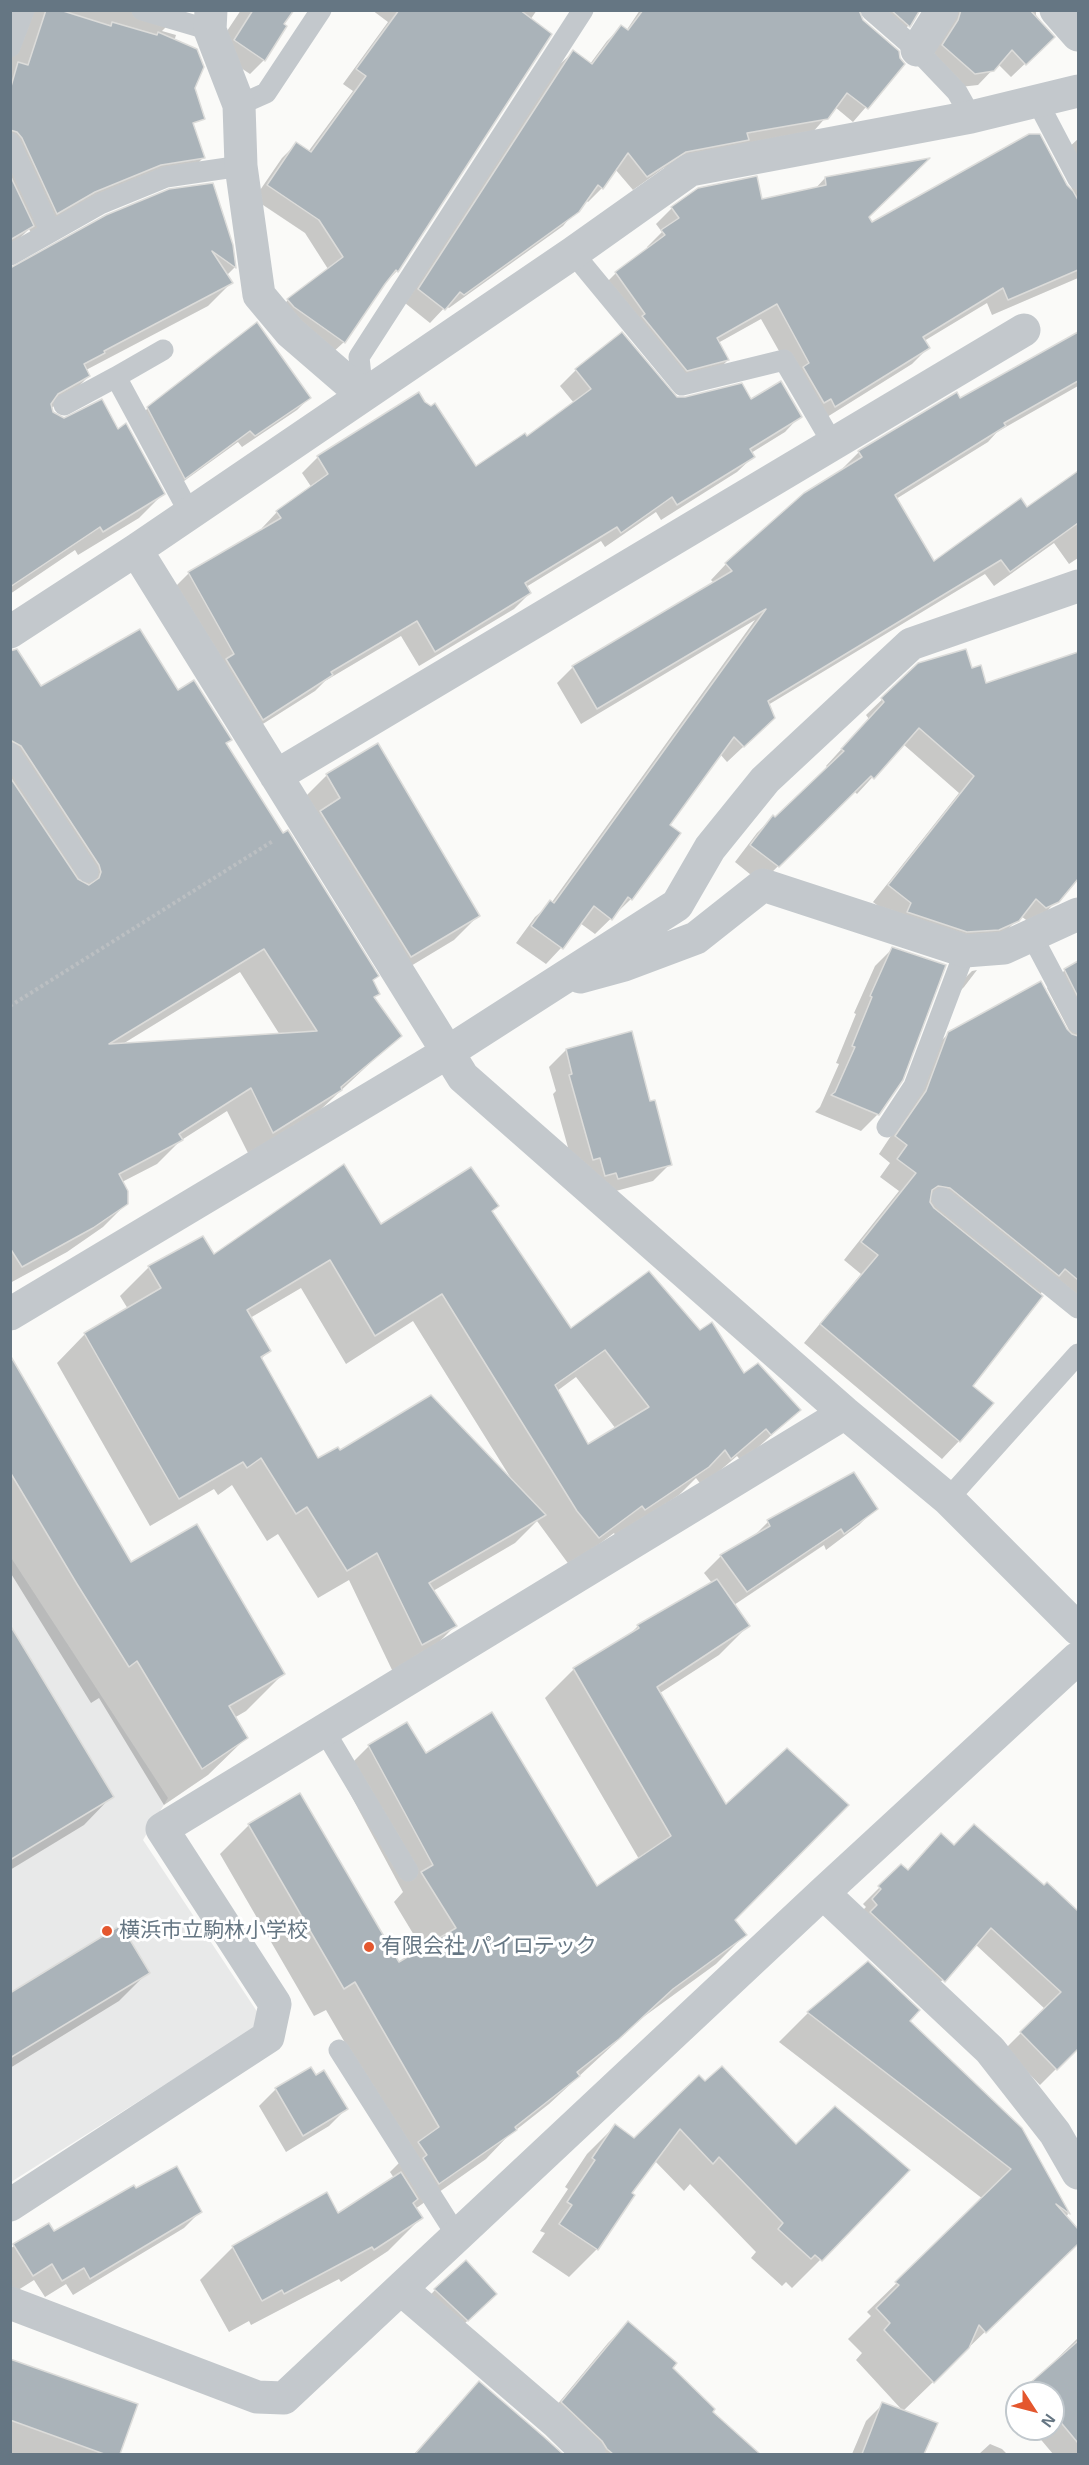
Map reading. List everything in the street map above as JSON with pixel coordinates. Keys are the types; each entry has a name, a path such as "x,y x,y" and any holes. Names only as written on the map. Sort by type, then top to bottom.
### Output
{"street":[{"path":"917,50 942,10"},
{"path":"1056,10 1078,36"},
{"path":"211,20 239,105 241,166 259,295 290,332 363,395"},
{"path":"10,632 573,253 690,170 971,117 1078,91"},
{"path":"276,776 1024,330"},
{"path":"135,550 463,1077 845,1413 948,1499 1078,1629"},
{"path":"10,1314 448,1052 677,905 710,848 765,780 911,644 1078,586"},
{"path":"550,985 624,966 696,938 763,885 966,951 1005,948 1078,914"},
{"path":"10,2205 268,2037 275,2004 162,1829 845,1413"},
{"path":"10,2304 257,2397 284,2398 1078,1658"},
{"path":"824,1893 990,2050 1055,2133 1078,2173"},
{"path":"401,2289 556,2422 589,2454"}],"lane":[{"path":"10,47 24,10"},
{"path":"142,10 211,20"},
{"path":"239,105 266,93 321,10"},
{"path":"871,10 917,50 957,92 971,117"},
{"path":"363,395 358,357 580,12"},
{"path":"1037,101 1078,179"},
{"path":"10,143 51,232"},
{"path":"10,255 100,204 166,177 241,166"},
{"path":"573,253 682,385 784,360 832,444"},
{"path":"64,405 164,350"},
{"path":"116,377 189,512"},
{"path":"10,753 88,872"},
{"path":"1032,936 1078,1023"},
{"path":"887,1127 914,1086 966,951"},
{"path":"942,1198 1078,1308"},
{"path":"948,1499 1078,1354"},
{"path":"324,1730 408,1870"},
{"path":"339,2050 457,2236"}],"path":[{"path":"10,1006 304,821"}],"shaded area":[{"name":"横浜市立駒林小学校","path":"10,1556 168,1798 143,1840 264,2022 11,2182"}],"building":[{"path":"46,10 60,10 111,26 112,22 157,35 158,32 197,49 204,67 195,88 205,119 193,123 205,158 161,165 95,192 57,214 22,138 17,132 10,130 10,90 18,62 28,65"},
{"path":"253,10 294,10 284,24 287,26 265,61 234,40"},
{"path":"399,10 520,10 552,34 398,272 396,270 385,284 345,343 294,307 287,299 343,257 319,220 267,185 296,142 311,152 366,76 356,69"},
{"path":"643,10 859,10 863,20 899,51 900,58 905,64 868,109 847,93 828,119 747,133 749,140 686,152 647,177 628,153 603,189 598,185 579,212 464,295 460,292 445,310 418,289 573,50 592,64 621,25 628,30"},
{"path":"891,10 920,10 910,27"},
{"path":"961,10 1030,10 1055,37 1026,65 1012,50 994,71 975,74 942,45 958,20"},
{"path":"1029,134 1040,134 1067,185 1078,200 1078,270 1008,300 1003,288 923,337 930,348 835,407 831,399 824,403 803,367 809,363 777,304 717,338 729,360 687,371 642,316 645,314 615,272 665,235 661,230 679,218 671,207 698,188 757,176 762,199 826,185 825,177 930,158 869,217 872,222"},
{"path":"10,175 34,226 10,240"},
{"path":"213,183 233,245 236,268 212,251 233,283 104,351 105,353 84,364 90,376 58,394 51,404 53,412 64,418 102,399 118,429 126,423 165,494 103,532 100,527 10,587 10,268 106,215 169,189"},
{"path":"257,322 311,398 255,436 250,431 185,479 147,407"},
{"path":"622,332 677,397 742,383 751,399 781,381 802,417 750,449 755,457 677,505 672,497 621,533 617,527 525,583 531,593 435,652 417,621 331,672 333,675 263,720 226,659 234,654 188,572 281,518 276,511 328,474 317,456 419,392 425,402 431,406 435,403 476,466 525,433 527,436 591,389 575,369"},
{"path":"1078,332 1078,381 1004,423 1006,426 895,495 934,561 1021,498 1027,507 1078,471 1078,523 1010,572 1001,560 768,701 775,718 744,747 734,737 670,825 681,833 632,900 628,897 612,920 594,906 563,949 531,926 550,900 554,903 766,609 597,709 572,666 732,571 725,563 804,493 862,457 858,451 957,392 960,398"},
{"path":"140,629 178,690 194,680 232,740 226,743 283,833 288,830 379,976 373,980 380,994 374,997 402,1036 341,1087 342,1090 273,1133 251,1088 179,1134 183,1140 119,1174 128,1191 128,1204 93,1228 22,1267 10,1248 10,777 78,879 89,885 99,878 101,872 99,865 21,746 10,740 10,651 17,649 41,686","holes":["264,949 317,1031 109,1044"]},
{"path":"966,649 972,668 981,665 986,683 1078,652 1078,879 1059,902 1046,908 1036,899 1019,921 999,930 967,932 907,912 911,903 888,885 974,776 919,728 874,779 871,776 779,867 750,845 773,815 775,817 844,751 841,749 884,702 881,698 918,663"},
{"path":"378,743 480,916 411,957 320,811 340,798 326,774"},
{"path":"892,947 946,965 903,1080 879,1115 831,1095 835,1092 855,1047 852,1046 872,997 870,996"},
{"path":"1078,961 1078,997 1064,969"},
{"path":"1041,981 1067,1029 1078,1036 1078,1280 1065,1269 1059,1276 950,1188 938,1186 932,1190 930,1202 934,1208 1043,1296 973,1386 994,1403 960,1442 820,1324 878,1255 861,1242 916,1173 897,1159 907,1145 895,1136 926,1091 948,1032"},
{"path":"632,1031 650,1101 655,1100 672,1165 618,1179 616,1173 605,1176 600,1158 593,1160 569,1075 572,1074 566,1049"},
{"path":"344,1164 381,1224 471,1167 499,1206 492,1211 571,1328 649,1271 700,1330 712,1322 744,1373 758,1363 801,1410 771,1435 766,1429 731,1459 725,1450 709,1467 645,1510 642,1506 599,1538 577,1511 442,1294 375,1336 330,1260 247,1310 271,1351 261,1357 318,1458 338,1447 340,1450 431,1395 546,1515 429,1583 457,1626 422,1645 377,1553 347,1571 307,1507 296,1514 261,1458 247,1468 243,1462 179,1499 84,1333 161,1288 148,1266 203,1236 214,1254","holes":["605,1350 649,1407 588,1444 555,1385"]},
{"path":"10,1355 131,1562 197,1524 285,1674 229,1706 248,1738 202,1769 137,1661 129,1667 10,1472"},
{"path":"854,1472 878,1509 844,1534 841,1529 747,1592 720,1555 770,1526 767,1520"},
{"path":"717,1579 750,1626 657,1687 726,1804 787,1748 849,1805 735,1920 747,1935 673,1989 619,2039 577,2072 580,2076 515,2127 517,2130 439,2184 423,2158 427,2155 418,2142 439,2127 355,1982 344,1989 248,1824 300,1793 399,1962 456,1928 421,1872 433,1865 368,1745 407,1722 426,1753 492,1712 597,1886 671,1836 573,1668 639,1628 637,1625"},
{"path":"10,1625 114,1797 10,1860"},
{"path":"974,1824 1044,1885 1047,1882 1078,1911 1078,2049 1057,2070 1020,2032 1061,1992 991,1928 945,1982 870,1912 877,1905 872,1899 881,1889 878,1886 901,1864 908,1870 941,1833 954,1845"},
{"path":"121,1925 150,1973 10,2058 10,1993"},
{"path":"868,1961 920,2010 910,2021 1022,2128 1070,2214 1056,2204 1078,2229 1078,2244 986,2333 979,2325 969,2348 934,2383 884,2330 890,2323 876,2308 899,2285 895,2282 1011,2169 807,2012"},
{"path":"722,2066 796,2144 835,2106 910,2170 822,2261 815,2255 811,2259 778,2229 783,2223 719,2157 713,2164 680,2129 632,2193 635,2195 598,2250 559,2224 572,2205 567,2202 595,2160 592,2158 615,2124 634,2138 699,2075 705,2081"},
{"path":"311,2067 316,2075 324,2070 348,2109 303,2136 275,2088"},
{"path":"177,2166 202,2212 90,2279 84,2268 62,2281 52,2264 33,2276 13,2244 49,2223 54,2231 134,2185 136,2188"},
{"path":"401,2172 418,2199 413,2203 423,2218 374,2250 372,2247 284,2294 282,2290 262,2301 232,2246 327,2192 338,2213"},
{"path":"466,2260 497,2294 468,2321 434,2289"},
{"path":"628,2321 677,2363 673,2368 715,2409 713,2412 760,2454 613,2454 607,2449 602,2441 561,2402"},
{"path":"1078,2341 1078,2443 1065,2427 1065,2381 1032,2381"},
{"path":"10,2359 138,2404 120,2454 104,2454 10,2420"},
{"path":"479,2381 543,2436 563,2454 415,2454"},
{"path":"882,2402 938,2423 924,2454 862,2454"}],"place":[{"name":"横浜市立駒林小学校","path":"107,1931"},
{"name":"有限会社 パイロテック","path":"369,1947"}]}
